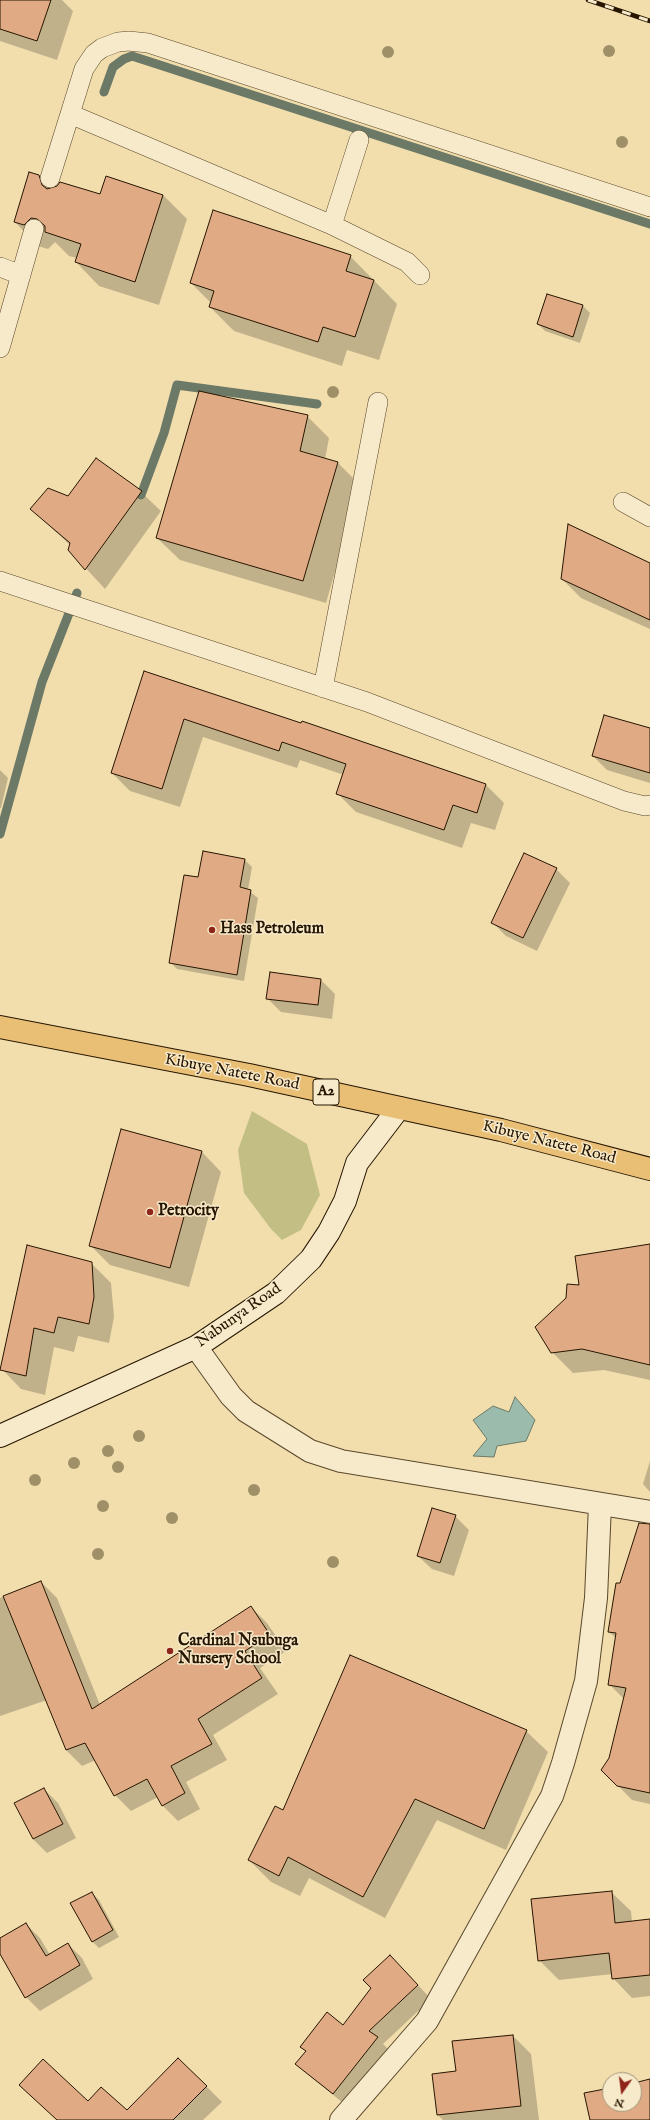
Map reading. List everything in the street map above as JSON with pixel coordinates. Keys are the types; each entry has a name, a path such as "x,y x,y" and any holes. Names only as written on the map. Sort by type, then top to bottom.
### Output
{"main road":[{"name":"Kibuye Natete Road","path":"0,1027 249,1075 501,1130 650,1169"}],"street":[{"name":"Nabunya Road","path":"0,1436 196,1347 276,1293 311,1259 329,1232 345,1201 357,1163 399,1108"},
{"path":"196,1347 231,1396 246,1411 310,1451 341,1461 600,1505 650,1512"},
{"path":"341,2120 427,2021 552,1796 563,1764 586,1681 596,1598 600,1505"}],"lane":[{"path":"50,178 84,69 94,54 102,48 118,42 129,41 148,43 650,207"},
{"path":"70,114 332,225 407,262 420,275"},
{"path":"332,225 359,140"},
{"path":"0,348 34,229"},
{"path":"0,267 21,275"},
{"path":"323,688 378,402"},
{"path":"623,502 650,517"},
{"path":"0,582 367,702 624,801 644,806 650,805"}],"shaded area":[{"path":"252,1111 307,1144 320,1195 301,1230 282,1240 271,1229 244,1193 238,1150"},
{"path":"515,1397 535,1420 526,1441 497,1446 494,1457 473,1456 487,1439 473,1420 493,1406 509,1412"}],"building":[{"path":"0,0 51,0 37,41 0,29"},
{"path":"29,172 39,175 42,185 47,189 57,186 60,182 100,194 106,176 163,195 135,282 75,262 81,244 45,232 45,226 37,219 31,218 24,225 14,222"},
{"path":"213,210 351,255 346,271 374,280 355,337 323,327 318,342 209,307 214,291 190,283"},
{"path":"547,294 583,305 573,337 537,324"},
{"path":"199,391 308,415 300,451 338,462 303,581 156,538"},
{"path":"96,458 142,491 85,570 68,550 70,543 30,509 48,488 68,496"},
{"path":"568,524 650,563 650,620 561,579"},
{"path":"144,671 301,723 302,721 486,784 477,813 453,805 444,830 336,794 346,764 282,742 279,751 184,719 162,789 111,773"},
{"path":"604,715 650,728 650,773 592,756"},
{"path":"203,851 245,859 240,887 251,890 237,975 169,963 184,875 198,877"},
{"path":"524,853 557,868 523,938 491,923"},
{"path":"270,972 321,979 318,1005 266,999"},
{"path":"121,1129 202,1151 170,1268 89,1246"},
{"path":"650,1244 650,1365 582,1349 551,1353 535,1327 566,1298 567,1284 579,1285 575,1256"},
{"path":"27,1245 92,1262 94,1297 89,1324 58,1317 54,1333 34,1328 26,1376 0,1370"},
{"path":"432,1508 456,1515 440,1563 417,1556"},
{"path":"639,1523 650,1524 650,1793 617,1786 601,1770 609,1758 626,1688 608,1685 616,1633 608,1632 616,1583 620,1583"},
{"path":"41,1581 92,1709 251,1606 270,1635 245,1651 262,1678 198,1719 212,1744 171,1766 185,1793 162,1806 147,1779 114,1796 85,1743 66,1750 3,1596"},
{"path":"350,1655 527,1730 484,1829 415,1799 363,1897 288,1857 279,1876 248,1860 275,1806 283,1810"},
{"path":"44,1788 63,1824 33,1839 14,1803"},
{"path":"612,1891 615,1923 650,1919 650,1975 612,1979 609,1953 538,1961 531,1899"},
{"path":"92,1892 113,1930 92,1942 70,1903"},
{"path":"26,1923 46,1956 68,1943 80,1965 25,1998 0,1954 0,1938"},
{"path":"390,1955 418,1985 369,2031 378,2037 333,2094 295,2064 306,2051 300,2047 327,2012 343,2025 371,1988 363,1980"},
{"path":"513,2035 521,2106 437,2115 432,2074 456,2071 452,2041"},
{"path":"178,2058 207,2086 173,2120 57,2120 19,2085 43,2059 88,2101 101,2087 127,2110"},
{"path":"650,2079 650,2120 590,2120 584,2093 602,2090 602,2112 642,2112 642,2081"}],"waterway":[{"path":"104,92 113,67 124,59 132,56 650,224"},
{"path":"141,495 164,433 177,385 317,404"},
{"path":"0,834 42,682 77,593"}],"railway":[{"path":"588,0 650,21"}],"place":[{"name":"Hass Petroleum","path":"212,930"},
{"name":"Petrocity","path":"150,1212"},
{"name":"Cardinal Nsubuga Nursery School","path":"170,1651"}]}
